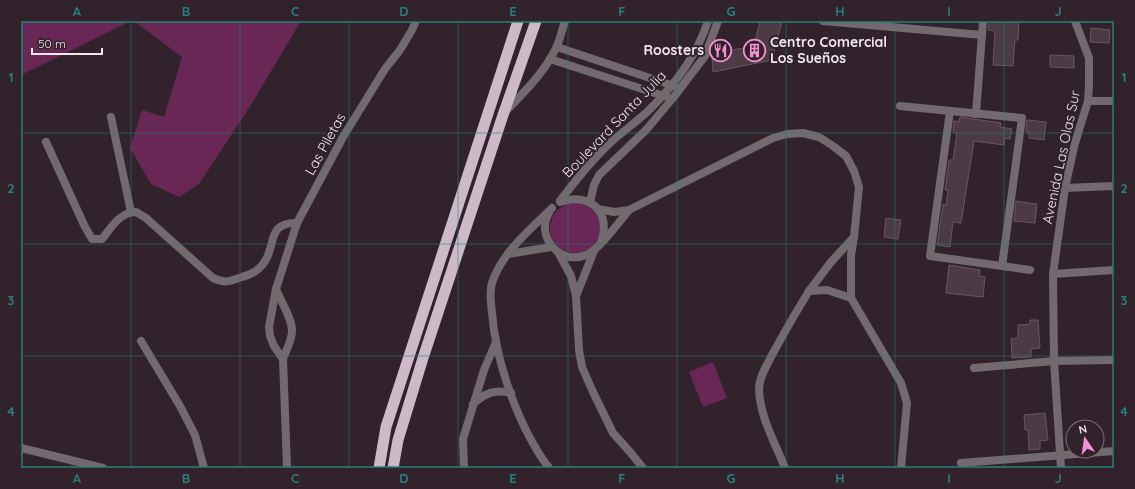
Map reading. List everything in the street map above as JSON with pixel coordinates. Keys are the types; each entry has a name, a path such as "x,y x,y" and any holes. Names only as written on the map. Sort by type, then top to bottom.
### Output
{"highway":[{"path":"379,468 386,427 518,21"},
{"path":"393,468 398,440 423,358 502,115 536,21"}],"street":[{"name":"Las Piletas","path":"282,359 274,346 270,336 269,327 276,289 297,223 343,137 386,69 400,50 416,21"},
{"path":"502,115 531,84 550,59 557,47 565,21"},
{"name":"Boulevard Santa Julia","path":"560,201 584,170 610,143 648,111 671,85 693,55 708,21"},
{"path":"590,202 594,184 599,174 646,130 705,56 718,21"},
{"path":"823,21 982,35"},
{"path":"976,114 983,21"},
{"name":"Avenida Las Olas Sur","path":"1062,468 1054,361 1053,274 1065,188 1075,143 1088,101 1088,58 1074,21"},
{"path":"557,47 680,89"},
{"path":"550,59 673,98"},
{"path":"1088,101 1114,101"},
{"path":"900,106 1022,118 1002,266"},
{"path":"950,111 930,256 1030,270"},
{"path":"111,117 131,212"},
{"path":"549,468 529,435 511,393 493,333 490,298 492,284 496,273 508,254 523,236 560,201 570,198 580,198 590,202 598,208 614,212 630,210 773,138 787,134 803,133 819,137 846,156 854,171 859,187 851,255 851,298 901,383 906,403 902,468"},
{"path":"46,142 92,239 102,239 126,213 136,212 146,218 213,278 221,282 254,273 264,263 277,229 283,224 297,223"},
{"path":"1065,188 1114,186"},
{"path":"552,208 547,217 545,227 546,238 551,247 559,254 570,276 576,296 579,350 582,367 592,392 613,433 643,468"},
{"path":"598,208 603,217 605,226 604,235 600,244"},
{"path":"559,254 577,258 586,256 594,251 630,210"},
{"path":"785,468 765,421 761,405 759,387 763,372 786,328 809,291 831,262 854,236"},
{"path":"508,254 551,247"},
{"path":"576,296 594,251"},
{"path":"1053,274 1114,270"},
{"name":"Las Piletas","path":"276,289 292,331 290,343 282,359 286,468"},
{"path":"809,291 827,290 851,298"},
{"path":"141,341 180,406 195,435 204,468"},
{"path":"464,468 463,439 484,370 496,342"},
{"path":"974,368 1054,361 1114,360"},
{"path":"473,404 482,396 491,392 501,391 511,393"},
{"path":"21,448 103,468"},
{"path":"961,463 1114,451"}],"shaded area":[{"path":"21,21 131,21 21,75"},
{"path":"134,21 301,21 249,108 199,184 179,197 151,184 130,148 142,110 164,117 182,57"},
{"path":"570,203 580,203 593,210 600,223 600,233 593,246 580,253 570,253 561,249 554,242 550,233 550,223 554,214 561,207"},
{"path":"713,362 727,398 703,407 689,372"}],"building":[{"name":"Centro Comercial Los Sueños","path":"760,21 782,21 772,60 713,72 712,54 754,46"},
{"path":"989,21 1019,21 1018,40 1015,40 1013,66 993,65 995,31 988,30"},
{"path":"1091,28 1110,30 1109,43 1090,42"},
{"path":"1050,55 1074,56 1074,68 1050,67"},
{"path":"960,117 1001,123 1000,127 1012,129 1010,139 1005,138 1004,145 974,141 961,223 953,222 950,247 937,245 943,204 946,205 948,190 945,190 949,160 953,160 957,133 953,132 954,121 959,122"},
{"path":"1027,120 1046,122 1044,140 1029,138 1029,132 1026,132"},
{"path":"1016,201 1037,204 1035,223 1014,221"},
{"path":"886,218 901,220 898,239 884,237"},
{"path":"949,265 980,270 979,276 985,277 983,297 946,293"},
{"path":"1030,320 1038,320 1040,348 1031,349 1031,357 1012,358 1011,339 1018,338 1018,325 1030,324"},
{"path":"1045,413 1048,440 1040,441 1040,449 1029,450 1028,430 1025,430 1024,415"}],"place":[{"name":"Roosters","path":"720,50"},
{"name":"Centro Comercial Los Sueños","path":"754,50"}]}
